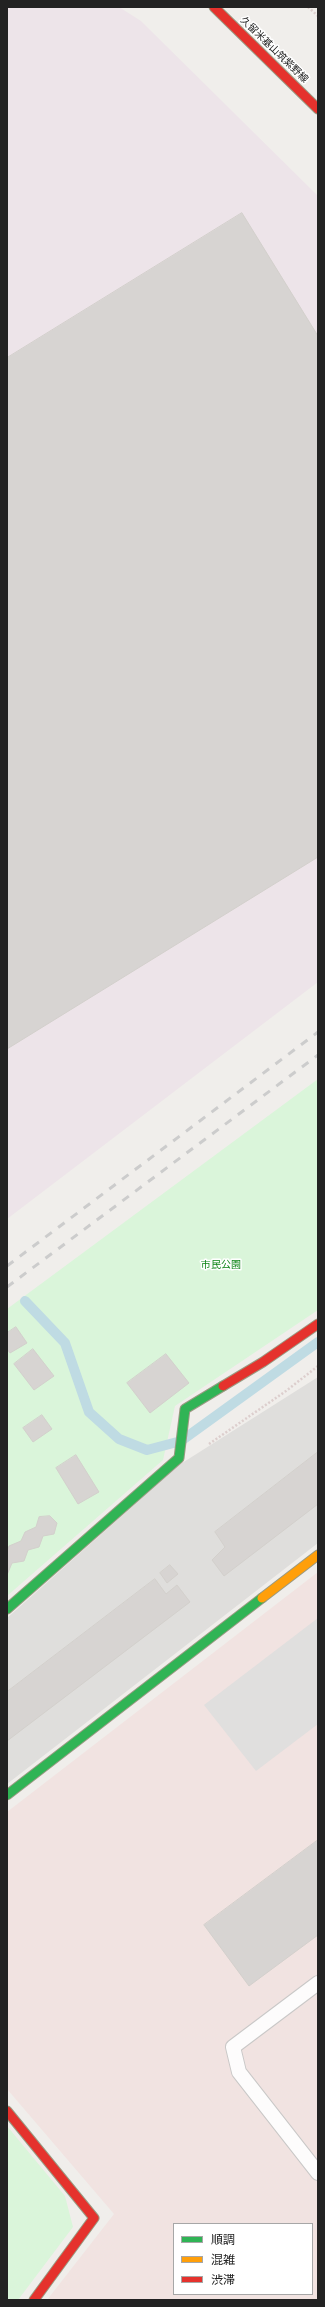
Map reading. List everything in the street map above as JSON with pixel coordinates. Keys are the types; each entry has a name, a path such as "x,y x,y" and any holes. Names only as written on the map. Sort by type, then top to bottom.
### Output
{"street":[{"name":"久留米基山筑紫野線","path":"214,7 318,109"},
{"path":"7,1609 179,1458 185,1409 263,1362 318,1324"},
{"path":"7,1795 318,1555"},
{"path":"7,2111 94,2218 34,2300"}],"lane":[{"path":"318,1983 233,2047 239,2072 318,2172"}],"path":[{"path":"308,7 318,16"},
{"path":"179,1458 215,1441 286,1392 318,1366"}],"shaded area":[{"path":"7,7 119,7 141,21 318,196 318,982 7,1219"},
{"path":"318,1377 318,1543 7,1784 7,1618 179,1465"},
{"path":"318,1572 318,2300 47,2300 114,2214 7,2089 7,1812"},
{"path":"318,1618 318,1724 256,1771 204,1705"}],"green space":[{"name":"市民公園","path":"318,1079 318,1310 175,1406 163,1460 7,1596 7,1309"},
{"path":"7,2126 65,2196 73,2227 18,2300 7,2300"}],"building":[{"path":"242,213 318,336 318,857 7,1049 7,358"},
{"path":"16,1327 27,1343 10,1353 7,1349 7,1333"},
{"path":"33,1349 54,1376 34,1390 14,1364"},
{"path":"166,1354 189,1383 150,1413 127,1383"},
{"path":"42,1415 52,1429 33,1442 23,1428"},
{"path":"318,1452 318,1504 224,1576 212,1560 225,1547 215,1532"},
{"path":"76,1455 99,1492 78,1504 56,1468"},
{"path":"50,1516 57,1523 54,1534 43,1536 39,1547 28,1550 24,1561 12,1563 7,1575 7,1551 9,1546 21,1541 25,1532 36,1527 39,1517"},
{"path":"170,1565 178,1574 167,1583 160,1573"},
{"path":"155,1579 166,1594 177,1585 190,1602 7,1741 7,1692"},
{"path":"318,1840 318,1935 249,1986 204,1925"}],"waterway":[{"path":"25,1301 65,1343 89,1412 119,1439 147,1450 181,1441 318,1342"}],"railway":[{"path":"7,1266 318,1032"},
{"path":"7,1287 318,1055"}],"traffic: fast":[{"path":"7,1609 179,1458 185,1409 223,1386"},
{"path":"7,1795 262,1598"}],"traffic: slow":[{"path":"262,1598 318,1555"}],"traffic: jam":[{"path":"214,7 318,109"},
{"path":"223,1386 263,1362 318,1324"},
{"path":"7,2111 94,2218 34,2300"}]}
